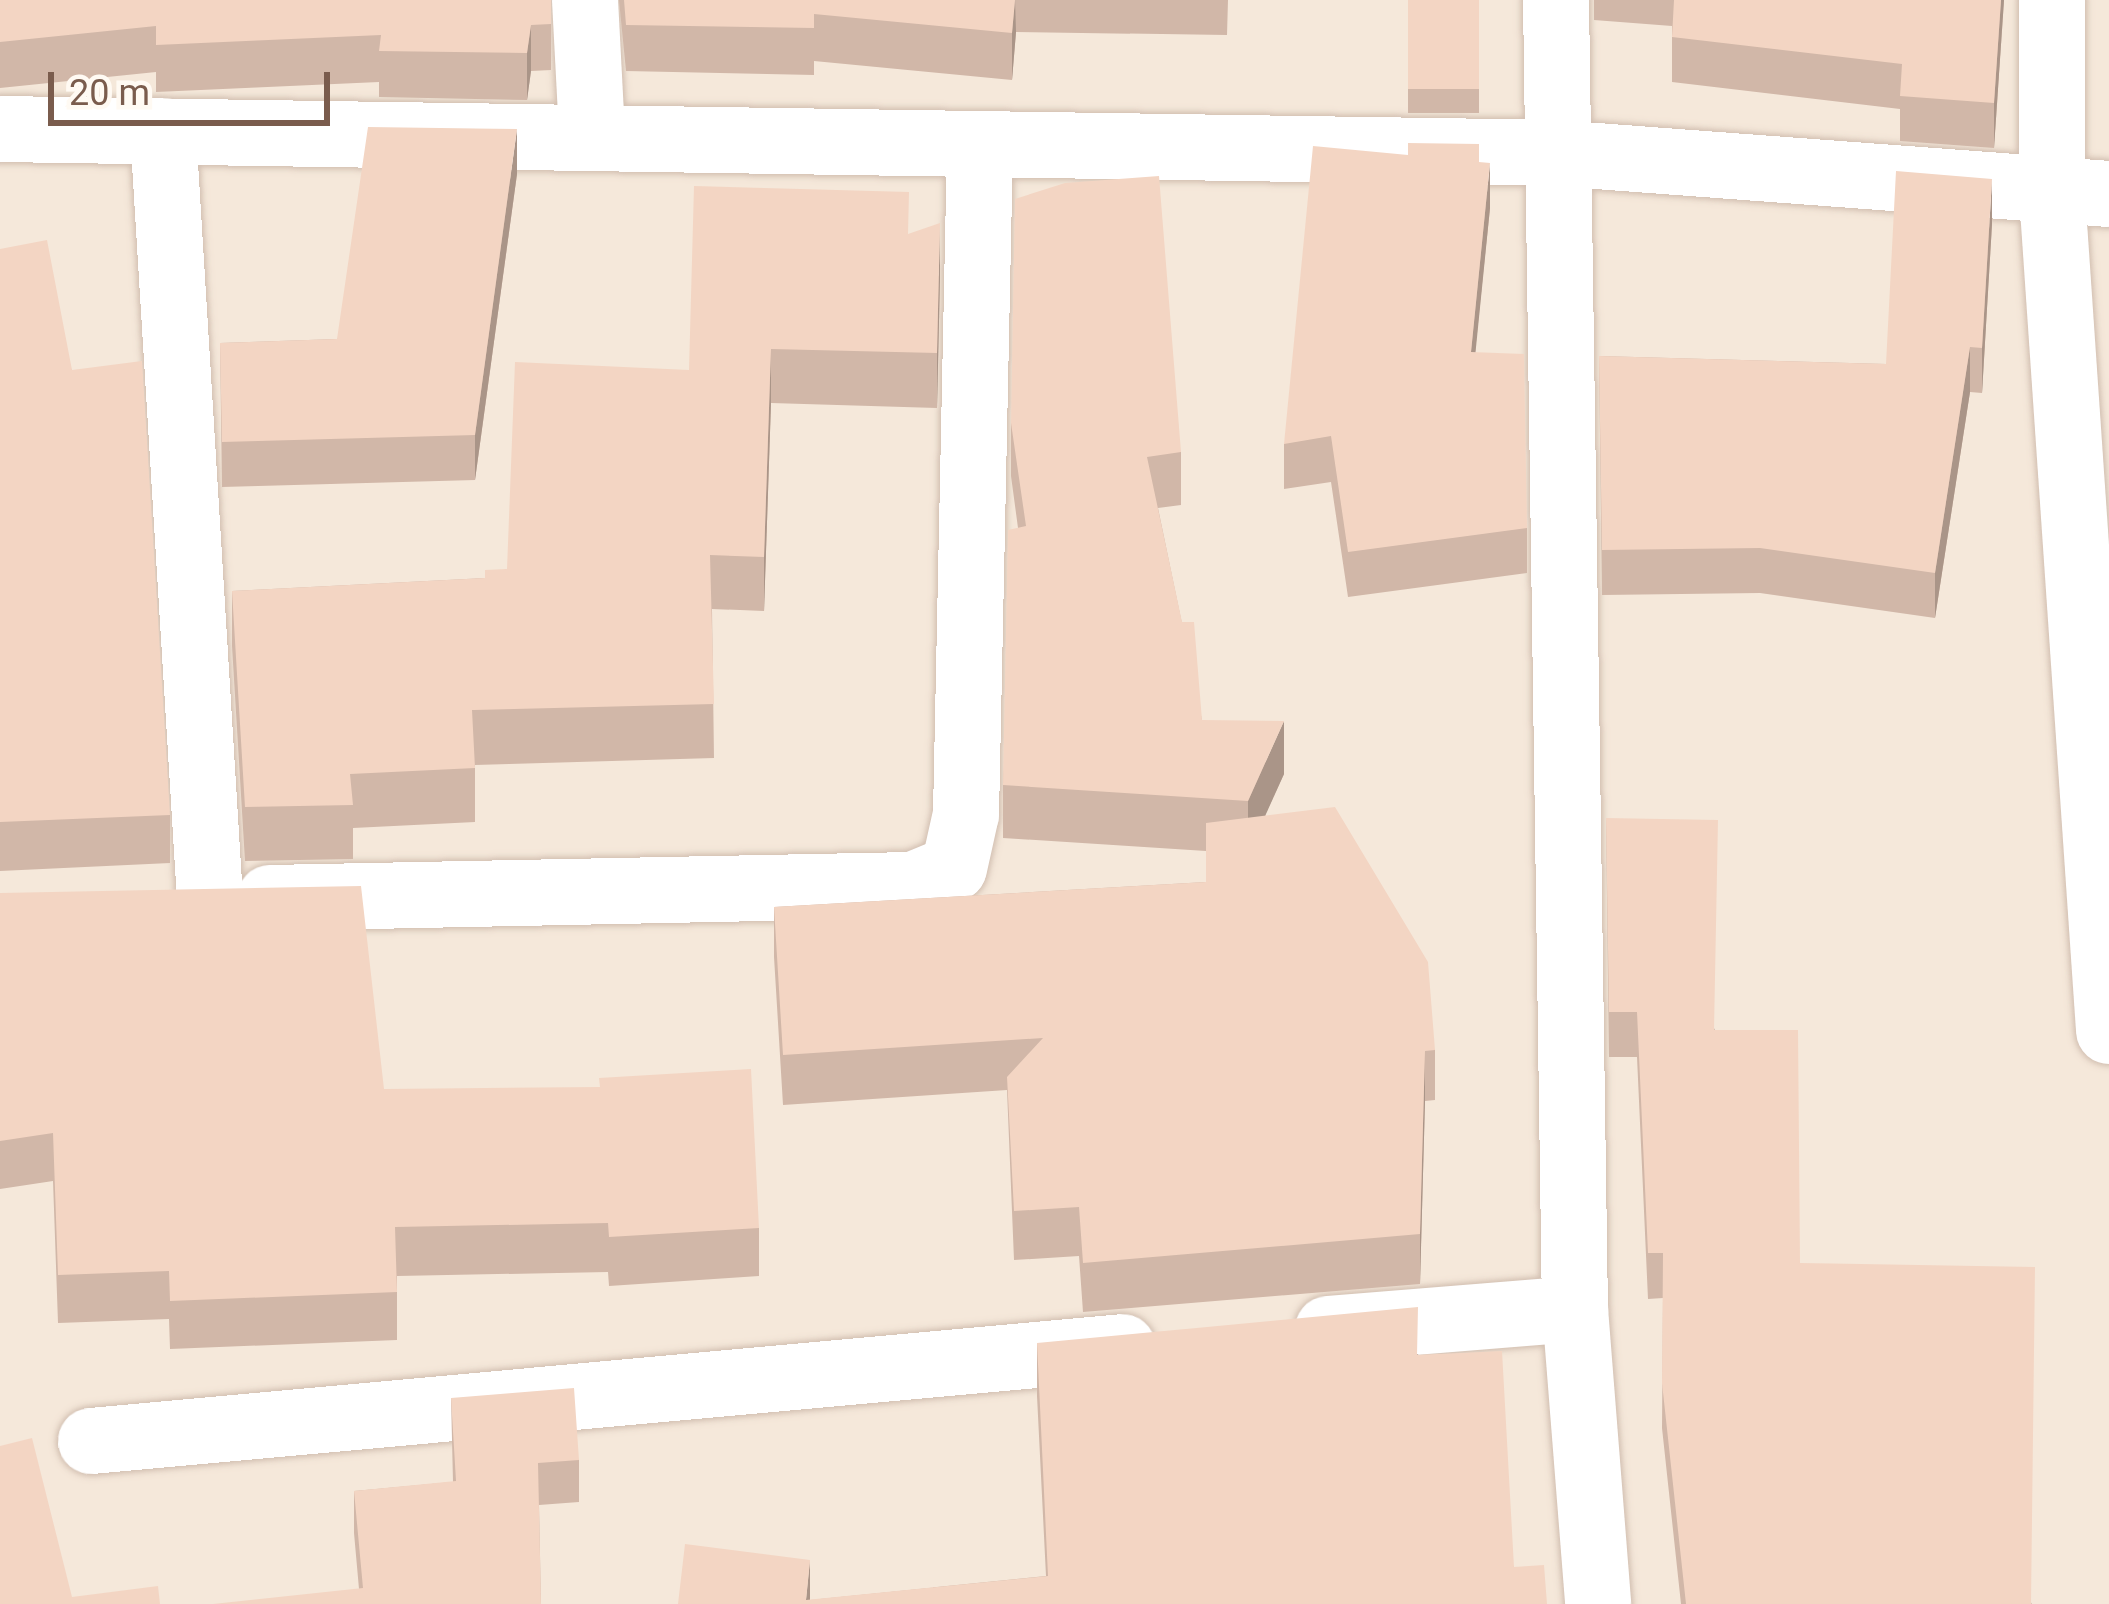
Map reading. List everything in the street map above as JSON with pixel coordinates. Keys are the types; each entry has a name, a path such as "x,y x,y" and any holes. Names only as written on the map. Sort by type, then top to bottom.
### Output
{"street":[{"path":"585,0 592,133"},
{"path":"1556,0 1575,1309 1598,1604"},
{"path":"2053,0 2080,194 2109,1031"},
{"path":"0,129 592,133 1556,153 2080,194"},
{"path":"163,131 210,899"},
{"path":"140,901 913,885 954,868 965,814 980,144"},
{"path":"1269,1334 1575,1309"},
{"path":"91,1441 1175,1342"}],"shaded area":[{"path":"0,0 2109,0 2109,1604 0,1604"}],"building":[{"path":"0,0 551,0 551,24 531,25 527,53 379,51 381,35 156,45 156,26 0,42"},
{"path":"624,0 1015,0 1012,33 814,14 814,28 626,25"},
{"path":"1408,0 1479,0 1479,89 1408,89"},
{"path":"1674,0 2001,0 1994,103 1900,96 1902,64 1672,37"},
{"path":"368,127 517,129 475,435 222,442 220,343 337,339"},
{"path":"1408,143 1479,144 1479,162 1490,163 1471,352 1524,354 1527,528 1348,552 1331,436 1284,444 1313,146 1408,155"},
{"path":"1896,171 1992,179 1982,348 1970,347 1935,573 1760,548 1602,550 1599,356 1886,364"},
{"path":"1159,176 1181,452 1147,457 1182,622 1194,622 1202,720 1284,721 1248,801 1003,785 1008,530 1026,526 1011,423 1015,199 1065,183"},
{"path":"694,186 909,192 908,234 940,223 937,353 771,349 764,557 710,555 714,704 472,710 475,768 350,774 353,805 245,807 232,591 485,578 485,570 507,569 515,362 689,370"},
{"path":"47,240 72,370 142,361 170,815 0,822 0,249"},
{"path":"1335,807 1428,962 1435,1050 1425,1051 1420,1234 1083,1263 1079,1207 1014,1211 1007,1077 1043,1038 783,1055 774,907 1206,882 1206,823"},
{"path":"1606,818 1718,820 1714,1030 1798,1030 1800,1263 2035,1267 2031,1604 1686,1604 1662,1383 1663,1253 1648,1253 1637,1012 1609,1012"},
{"path":"361,886 384,1089 600,1087 599,1078 751,1069 759,1228 609,1237 608,1223 395,1227 397,1292 170,1301 169,1271 58,1275 53,1133 0,1141 0,893"},
{"path":"1418,1307 1417,1355 1502,1351 1514,1567 1544,1565 1547,1604 678,1604 685,1544 810,1560 806,1600 1048,1576 1037,1343"},
{"path":"574,1388 579,1460 538,1463 541,1604 213,1604 363,1588 354,1491 456,1481 451,1398"},
{"path":"32,1438 72,1597 158,1586 160,1604 0,1604 0,1446"}]}
